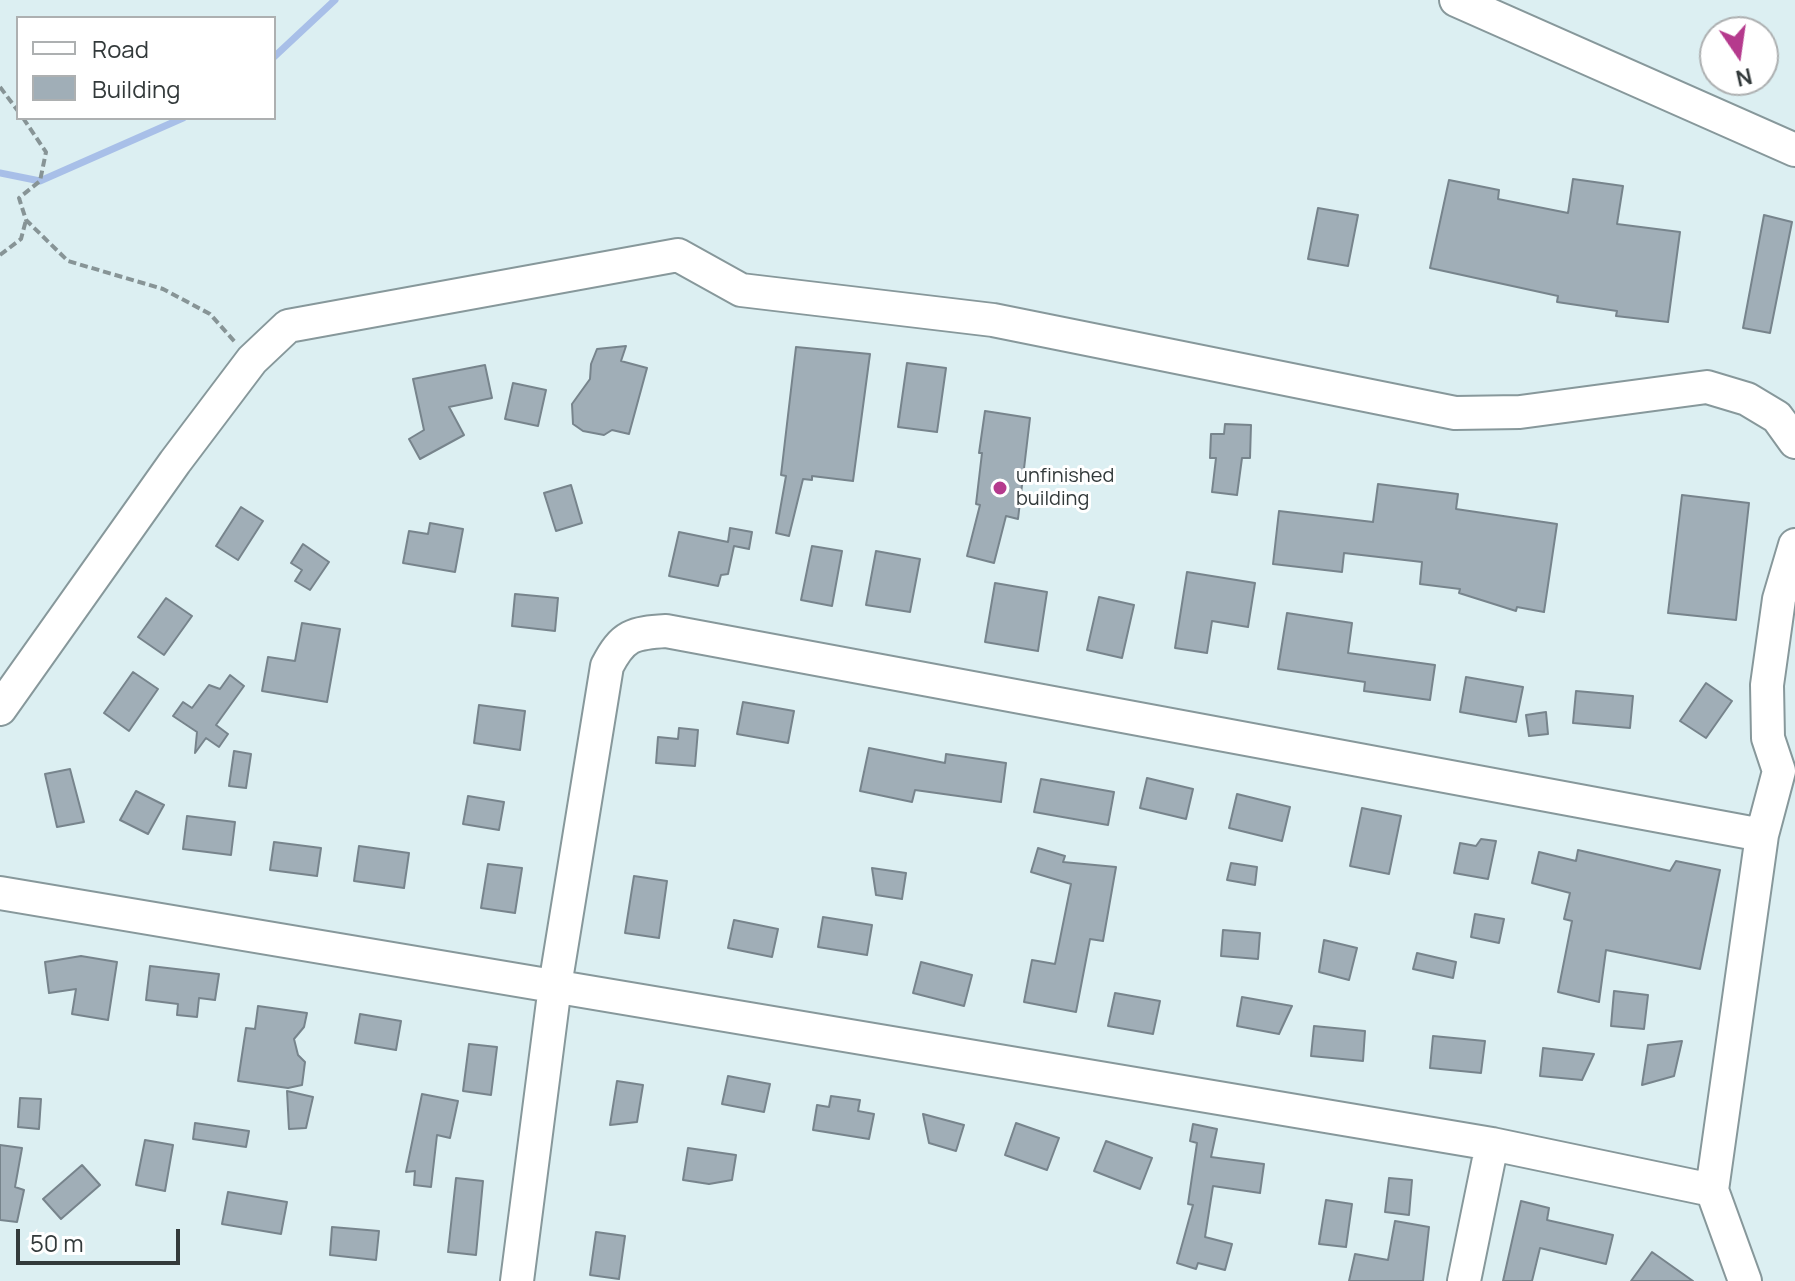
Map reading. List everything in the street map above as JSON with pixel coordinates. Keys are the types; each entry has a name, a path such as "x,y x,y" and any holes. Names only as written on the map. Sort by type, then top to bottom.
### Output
{"street":[{"path":"1456,0 1795,150"},
{"path":"0,709 175,462 252,360 288,326 678,255 741,290 993,320 1455,413 1520,412 1707,387 1747,399 1777,417 1795,442"},
{"path":"1745,1281 1712,1190 1762,835 1787,763 1768,738 1767,685 1779,599 1795,545"},
{"path":"517,1281 555,986 607,666 618,644 639,633 666,631 1762,835"},
{"path":"0,893 1492,1144 1712,1190"},
{"path":"1464,1281 1492,1144"}],"path":[{"path":"0,87 16,108"},
{"path":"24,120 46,152 40,181 19,198 26,220 68,261 163,289 210,314 252,360"},
{"path":"0,255 21,239 26,220"}],"building":[{"path":"1573,179 1623,186 1617,224 1680,232 1668,322 1616,316 1617,311 1557,302 1558,296 1430,268 1449,180 1499,190 1498,199 1568,213"},
{"path":"1318,208 1358,215 1348,266 1308,259"},
{"path":"1764,215 1792,222 1770,333 1743,328"},
{"path":"626,346 621,361 647,368 629,434 612,430 604,435 583,431 573,424 572,404 590,379 591,364 597,349"},
{"path":"796,347 870,354 853,481 812,476 812,480 803,479 789,536 776,533 786,476 781,475"},
{"path":"907,363 946,368 937,432 898,427"},
{"path":"485,365 492,398 449,407 464,435 420,459 409,439 424,430 413,379"},
{"path":"513,383 546,390 538,426 505,419"},
{"path":"985,411 1030,418 1018,519 1006,516 994,563 967,556 980,505 976,504"},
{"path":"1225,424 1251,425 1250,458 1242,458 1237,495 1212,492 1216,458 1210,458 1211,434 1224,434"},
{"path":"1378,484 1458,494 1456,509 1557,524 1544,612 1517,607 1516,611 1459,593 1460,589 1420,584 1422,562 1344,553 1342,572 1273,564 1279,511 1373,522"},
{"path":"571,485 582,523 556,531 544,493"},
{"path":"1682,495 1749,503 1736,620 1668,613"},
{"path":"241,507 263,521 238,560 216,546"},
{"path":"430,523 463,529 455,572 403,563 409,531 428,534"},
{"path":"730,528 752,532 749,549 734,546 728,574 721,575 718,586 669,576 679,532 728,542"},
{"path":"303,544 329,562 310,590 295,581 302,570 291,563"},
{"path":"812,546 842,551 832,606 801,600"},
{"path":"876,551 920,559 910,612 866,605"},
{"path":"1187,572 1255,583 1248,627 1212,621 1207,653 1175,648"},
{"path":"995,583 1047,592 1038,651 985,642"},
{"path":"515,594 558,598 555,631 512,626"},
{"path":"1099,597 1134,605 1122,658 1087,650"},
{"path":"166,598 192,616 164,655 138,637"},
{"path":"1287,613 1352,623 1348,653 1435,665 1430,700 1364,691 1365,682 1278,669"},
{"path":"302,623 340,629 327,702 262,691 268,657 295,661"},
{"path":"133,672 158,689 129,731 104,713"},
{"path":"230,675 244,686 216,725 228,734 219,747 206,738 195,753 197,732 173,716 183,702 192,708 209,685 220,689"},
{"path":"1466,677 1523,687 1516,722 1460,712"},
{"path":"1706,683 1732,701 1706,738 1680,721"},
{"path":"1576,691 1633,696 1630,728 1573,723"},
{"path":"743,702 794,711 788,743 737,734"},
{"path":"479,705 525,711 520,750 474,743"},
{"path":"1546,712 1548,734 1529,736 1526,715"},
{"path":"679,728 698,730 695,766 656,763 658,737 678,739"},
{"path":"869,748 945,763 946,754 1006,763 1001,802 915,790 912,802 860,791"},
{"path":"234,751 251,754 246,788 229,786"},
{"path":"70,769 84,822 57,827 45,774"},
{"path":"1147,778 1193,789 1186,819 1140,808"},
{"path":"1041,779 1114,792 1108,825 1034,812"},
{"path":"136,791 164,805 148,834 120,820"},
{"path":"1237,794 1290,807 1282,841 1229,828"},
{"path":"468,796 504,802 499,830 463,824"},
{"path":"1362,808 1401,816 1389,874 1350,866"},
{"path":"187,816 235,822 231,855 183,849"},
{"path":"1481,839 1496,841 1488,879 1454,873 1460,843 1476,846"},
{"path":"274,842 321,848 317,876 270,870"},
{"path":"359,846 409,853 404,888 354,881"},
{"path":"1038,848 1065,856 1063,862 1116,867 1103,941 1090,939 1076,1012 1024,1002 1032,960 1055,964 1071,884 1031,872"},
{"path":"1578,850 1670,871 1676,861 1720,870 1700,969 1606,950 1599,1002 1558,992 1572,921 1564,919 1570,893 1532,883 1539,852 1576,861"},
{"path":"1231,863 1257,867 1255,885 1227,880"},
{"path":"488,864 522,868 515,913 481,908"},
{"path":"872,868 906,873 902,899 876,895"},
{"path":"634,876 667,881 659,938 625,933"},
{"path":"1475,914 1504,919 1499,943 1471,937"},
{"path":"823,917 872,925 867,955 818,947"},
{"path":"734,920 778,929 772,957 728,948"},
{"path":"1223,930 1260,933 1258,959 1221,956"},
{"path":"1324,940 1357,948 1349,980 1319,972"},
{"path":"1417,953 1456,962 1453,978 1413,969"},
{"path":"81,956 117,962 108,1020 72,1014 76,989 49,993 45,962"},
{"path":"921,962 972,975 964,1006 913,993"},
{"path":"150,966 219,974 215,1000 199,998 197,1017 177,1015 178,1004 146,1000"},
{"path":"1614,991 1648,995 1644,1029 1611,1026"},
{"path":"1115,993 1160,1001 1153,1034 1108,1026"},
{"path":"1242,997 1292,1006 1279,1034 1237,1026"},
{"path":"258,1006 307,1013 304,1027 294,1039 298,1055 305,1062 302,1085 288,1088 238,1081 246,1028 255,1029"},
{"path":"360,1014 401,1021 396,1050 355,1043"},
{"path":"1314,1026 1365,1031 1363,1061 1311,1056"},
{"path":"1433,1036 1485,1041 1481,1073 1430,1068"},
{"path":"1682,1041 1674,1076 1642,1085 1648,1045"},
{"path":"469,1044 497,1047 491,1095 463,1091"},
{"path":"1543,1048 1594,1054 1582,1080 1540,1076"},
{"path":"728,1076 770,1084 764,1112 722,1104"},
{"path":"617,1081 643,1085 637,1122 610,1125"},
{"path":"287,1091 313,1097 306,1128 289,1129"},
{"path":"422,1094 458,1101 450,1138 437,1135 431,1187 414,1185 415,1171 406,1172"},
{"path":"831,1096 860,1100 858,1111 874,1114 869,1139 813,1130 817,1105 829,1107"},
{"path":"20,1098 41,1099 39,1129 18,1127"},
{"path":"923,1114 964,1125 956,1151 929,1143"},
{"path":"195,1123 249,1131 246,1147 193,1139"},
{"path":"1016,1123 1059,1138 1047,1170 1005,1155"},
{"path":"1193,1124 1217,1129 1211,1157 1264,1164 1260,1193 1213,1186 1205,1237 1232,1244 1225,1270 1198,1263 1196,1269 1177,1263 1193,1205 1188,1204 1197,1143 1190,1141"},
{"path":"145,1140 173,1145 165,1191 136,1185"},
{"path":"1106,1141 1152,1158 1140,1189 1094,1171"},
{"path":"0,1145 22,1148 15,1187 24,1190 17,1222 0,1220"},
{"path":"688,1148 736,1155 732,1180 709,1184 683,1180"},
{"path":"82,1165 100,1185 61,1219 43,1199"},
{"path":"456,1178 483,1181 476,1255 448,1252"},
{"path":"1389,1178 1412,1180 1409,1215 1385,1212"},
{"path":"228,1192 287,1202 281,1234 222,1224"},
{"path":"1326,1200 1352,1204 1346,1247 1319,1244"},
{"path":"1521,1201 1549,1208 1547,1220 1613,1235 1606,1264 1540,1248 1532,1281 1503,1281"},
{"path":"1395,1221 1429,1227 1423,1281 1349,1281 1355,1254 1388,1260"},
{"path":"332,1227 379,1231 376,1260 330,1255"},
{"path":"596,1232 625,1236 619,1279 590,1275"},
{"path":"1652,1252 1693,1281 1631,1281"}],"waterway":[{"path":"276,55 335,0"},
{"path":"0,173 40,181 178,120"}],"place":[{"name":"unfinished building","path":"1000,488"}]}
